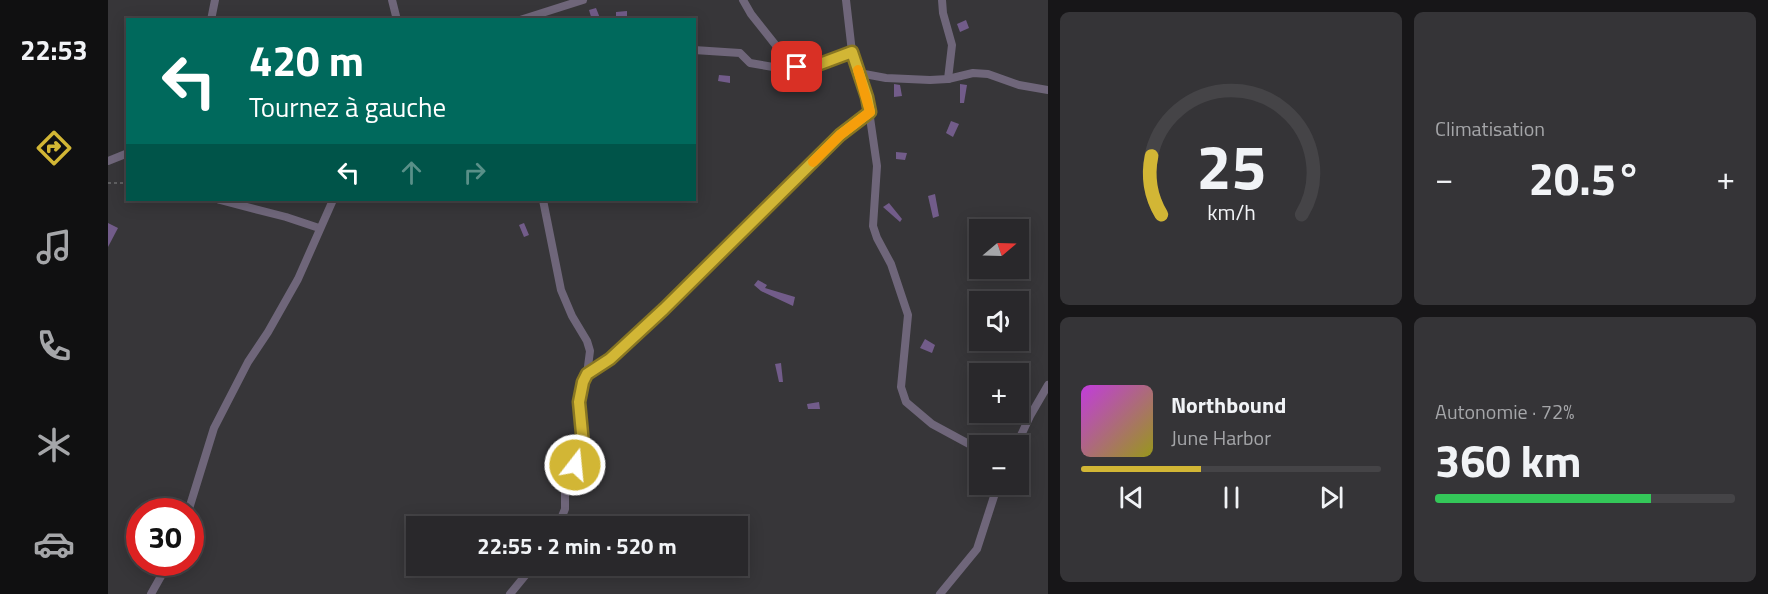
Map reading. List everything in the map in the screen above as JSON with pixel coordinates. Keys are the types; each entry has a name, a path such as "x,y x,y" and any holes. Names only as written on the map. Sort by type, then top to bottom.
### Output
{"street":[{"path":"211,18 215,0"},
{"path":"392,0 396,18"},
{"path":"528,18 583,0"},
{"path":"743,0 751,14 793,67"},
{"path":"846,0 852,52 870,112 877,166 873,226 891,264 908,315 901,387 906,402 932,424 969,444"},
{"path":"942,0 943,13 952,45 948,79"},
{"path":"696,50 740,53 750,63 779,68 820,64 852,52"},
{"path":"860,73 886,78 948,79 973,73 988,74 1019,85 1048,90"},
{"path":"587,374 610,359 664,309 840,135 870,112"},
{"path":"108,161 126,154"},
{"path":"224,201 319,228"},
{"path":"192,498 214,428 248,362 298,279 332,201"},
{"path":"543,201 561,290 590,351 587,374 579,402 583,444 575,465 565,480 565,509 562,516"},
{"path":"1021,435 1029,416 1048,385"},
{"path":"940,594 976,549 994,495"},
{"path":"151,594 161,576"},
{"path":"510,594 524,576"}],"path":[{"path":"108,183 126,183"}],"building":[{"path":"596,8 600,18 591,18 589,10"},
{"path":"627,11 627,18 616,18 616,12"},
{"path":"966,20 969,28 960,32 957,24"},
{"path":"719,75 730,76 730,83 718,81"},
{"path":"894,84 900,85 902,96 894,97"},
{"path":"960,84 967,85 964,103 960,103"},
{"path":"951,121 959,124 953,137 946,133"},
{"path":"896,152 907,153 905,160 896,159"},
{"path":"935,194 939,216 933,218 928,196"},
{"path":"889,203 902,219 900,222 883,207"},
{"path":"108,223 118,228 108,247"},
{"path":"524,223 529,235 524,237 519,225"},
{"path":"758,280 767,285 765,288 795,297 793,306 761,291 754,285"},
{"path":"925,339 935,345 932,353 920,348"},
{"path":"781,363 783,382 779,382 775,364"},
{"path":"819,402 820,409 808,409 807,404"}],"slow traffic":[{"path":"813,162 840,135 870,112 858,70"}],"route":[{"path":"575,465 583,444 579,402 587,374 610,359 685,290 840,135 870,112 852,52 831,61 797,67"}]}
